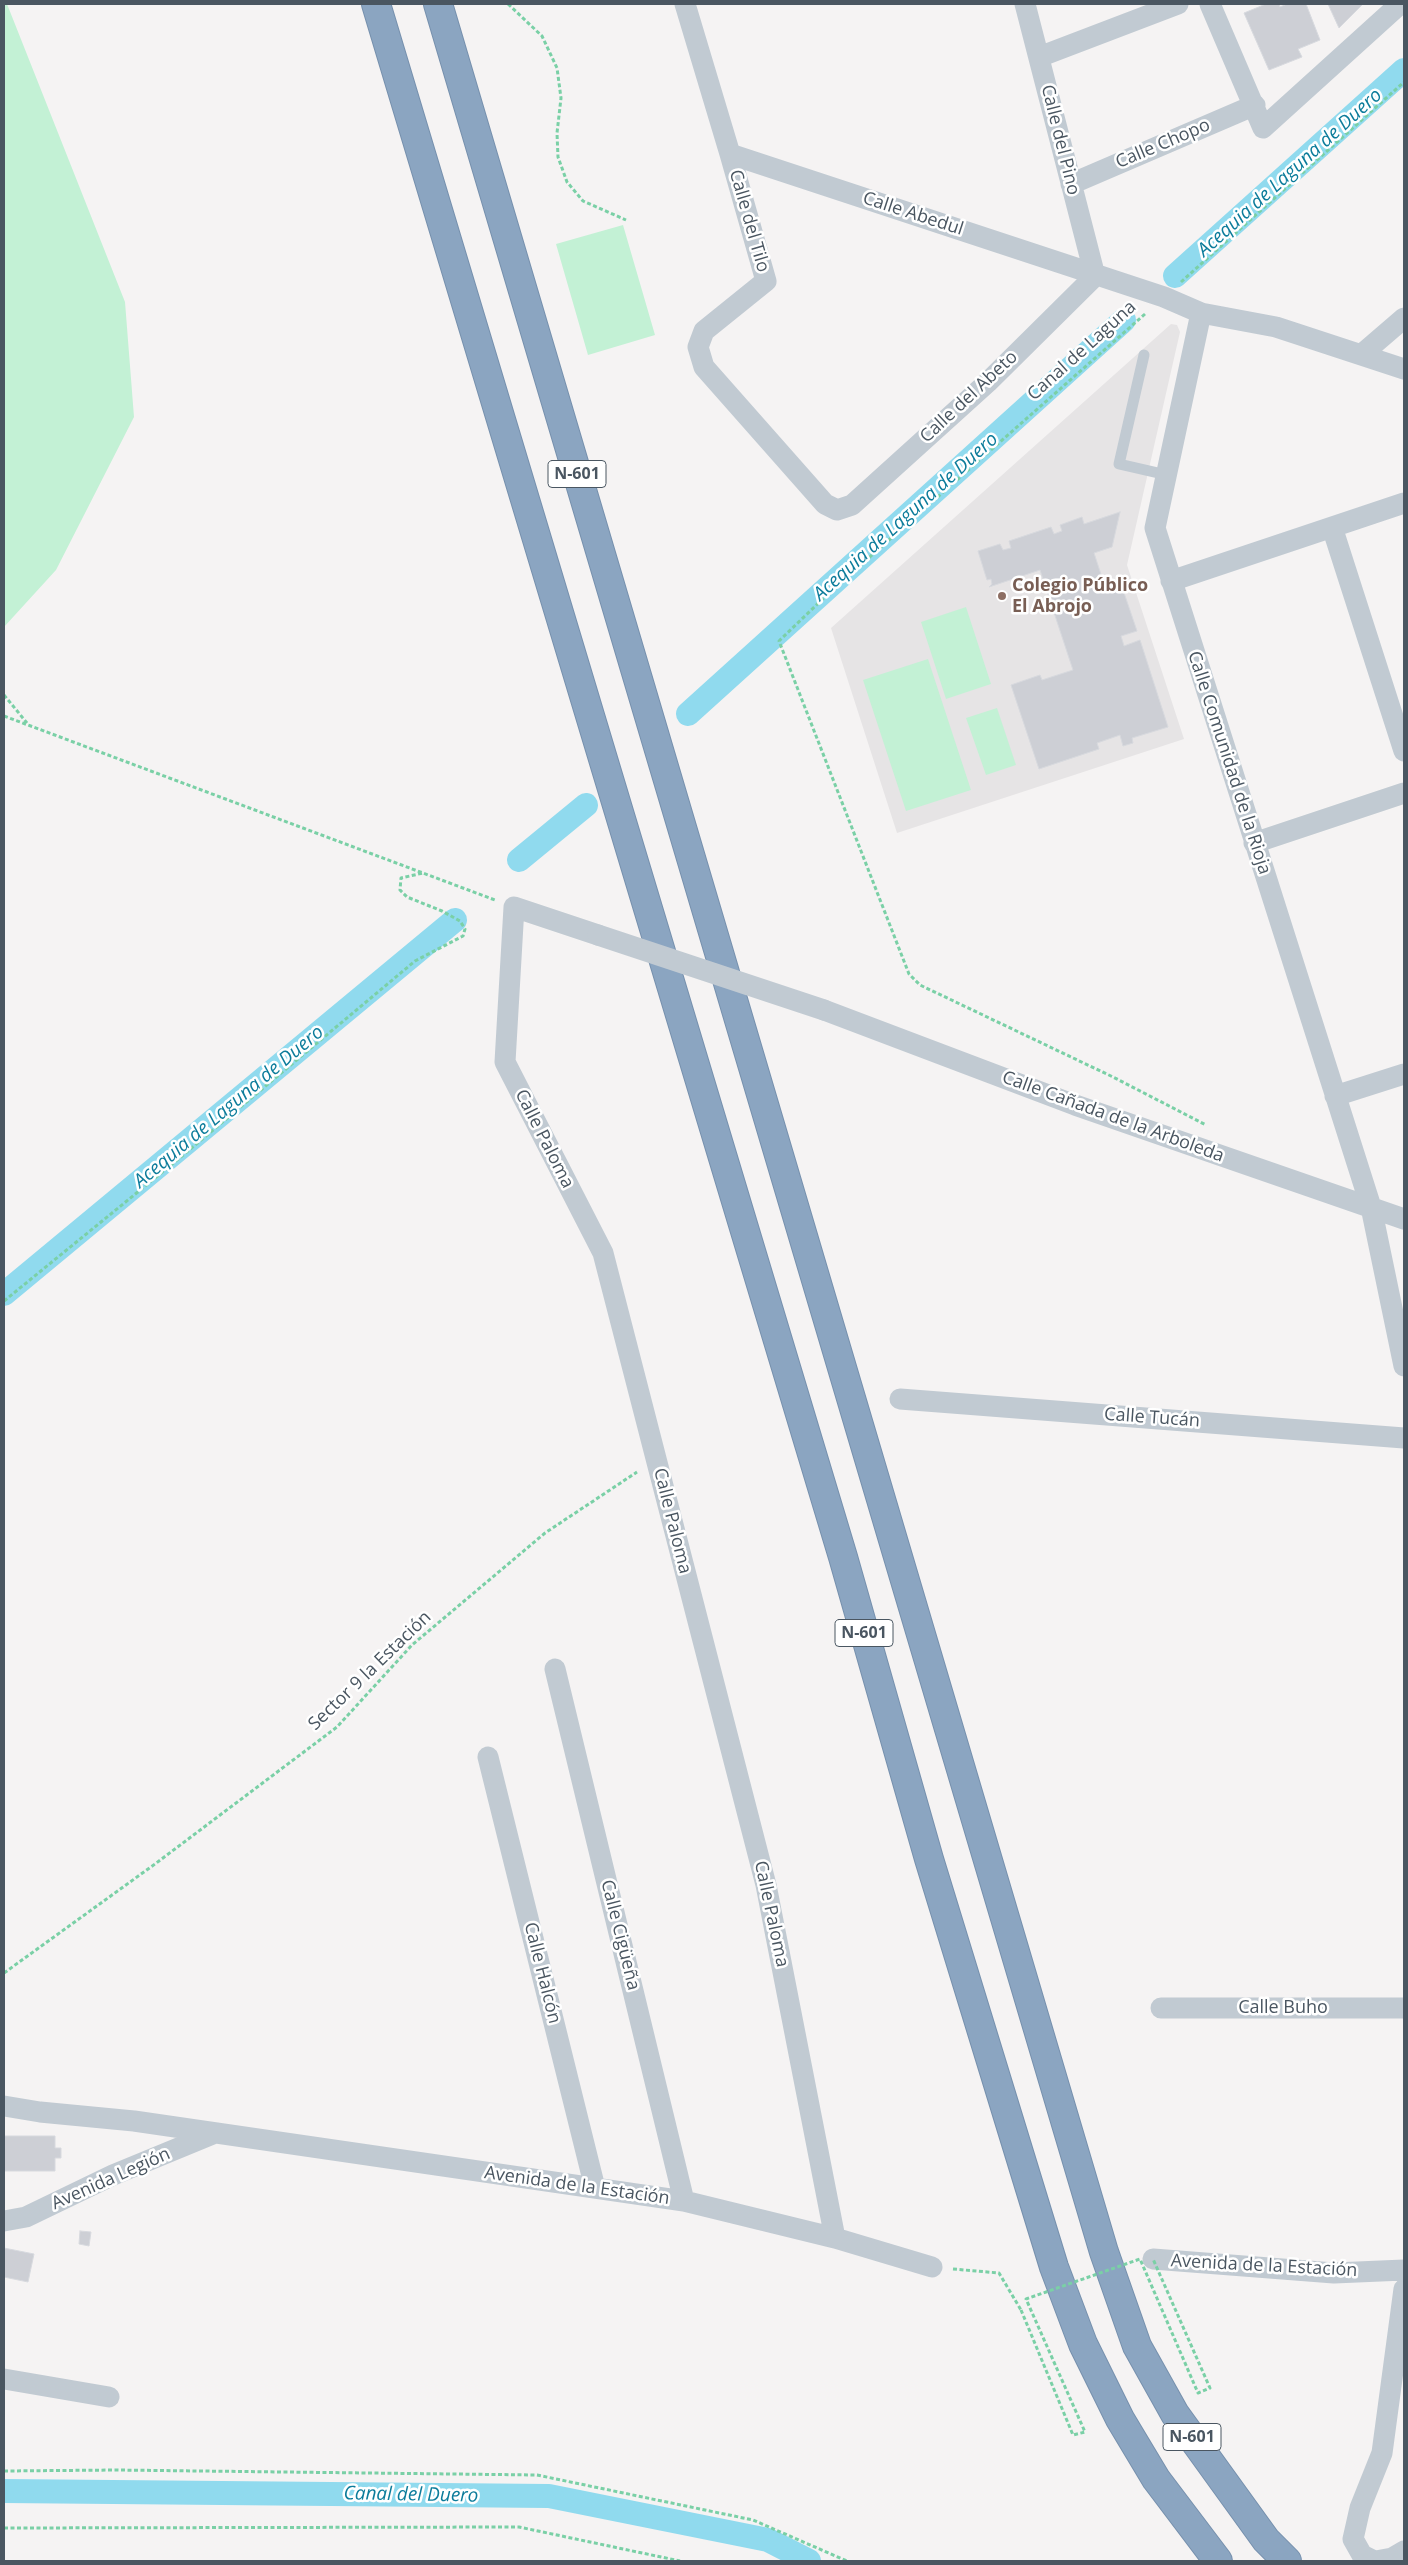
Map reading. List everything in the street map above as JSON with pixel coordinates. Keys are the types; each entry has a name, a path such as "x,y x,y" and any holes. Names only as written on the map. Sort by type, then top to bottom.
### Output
{"highway":[{"name":"N-601","path":"376,4 843,1557 929,1859 1054,2267 1083,2344 1120,2419 1156,2478 1218,2561"},
{"name":"N-601","path":"438,4 1104,2252 1137,2346 1175,2414 1266,2540 1287,2561"}],"street":[{"name":"Calle del Pino","path":"1025,4 1095,276"},
{"path":"1039,57 1178,4"},
{"path":"1210,4 1255,105 1263,128 1400,4"},
{"name":"Calle del Tilo","path":"690,5 766,281 704,331 698,347 704,367 825,504 837,510"},
{"name":"Calle Chopo","path":"1071,184 1255,105"},
{"name":"Calle Abedul","path":"730,154 1095,276 1164,297 1202,313 1276,327 1404,369"},
{"name":"Calle del Abeto","path":"837,510 852,504 981,388 1095,276"},
{"name":"Calle Comunidad de la Rioja","path":"1202,313 1154,528 1371,1207 1404,1366"},
{"path":"1361,355 1404,318"},
{"path":"1170,581 1404,503"},
{"path":"1332,528 1404,751"},
{"path":"1254,843 1404,793"},
{"name":"Calle Cañada de la Arboleda","path":"514,907 824,1010 1075,1105 1404,1220"},
{"name":"Calle Paloma","path":"514,907 504,1062 604,1253 766,1885 835,2238"},
{"path":"1336,1096 1404,1074"},
{"name":"Calle Tucán","path":"900,1399 1404,1438"},
{"name":"Calle Cigüeña","path":"555,1668 684,2202"},
{"name":"Calle Halcón","path":"488,1757 595,2188"},
{"name":"Calle Buho","path":"1161,2008 1404,2008"},
{"name":"Avenida de la Estación","path":"4,2106 216,2132 684,2202 835,2238 932,2267"},
{"name":"Avenida Legión","path":"4,2221 26,2217 113,2175 216,2132"},
{"name":"Avenida de la Estación","path":"1153,2259 1334,2273 1404,2270"},
{"path":"1404,2289 1382,2453 1360,2508 1353,2539 1362,2555 1375,2561 1392,2558 1404,2551"},
{"path":"4,2379 109,2398"}],"lane":[{"path":"1144,355 1118,464 1166,475"}],"path":[{"path":"508,4 520,18 542,36 557,68 561,98 557,133 558,157 567,182 583,201 626,220"},
{"name":"Canal de Laguna","path":"1210,1127 1114,1077 920,985 910,974 779,641 830,592 1404,82"},
{"path":"4,695 29,725"},
{"path":"4,716 514,907"},
{"path":"4,1301 415,962 463,936 465,929 460,921 407,896 400,890 401,878 423,873"},
{"name":"Sector 9 la Estación","path":"4,1973 155,1864 337,1727 412,1645 546,1532 644,1468 655,1454"},
{"path":"932,2267 999,2273 1020,2310 1074,2435 1085,2432 1026,2299 1131,2262 1140,2259 1198,2393 1210,2388 1153,2259"},
{"path":"4,2471 116,2470 537,2475 753,2520 847,2561"},
{"path":"4,2528 519,2527 680,2561"}],"shaded area":[{"name":"Colegio Público El Abrojo","path":"1171,324 1177,325 1180,332 1127,565 1184,739 897,833 831,628"}],"green space":[{"path":"4,4 7,4 125,302 134,417 56,570 4,627"},
{"path":"623,225 655,335 588,355 556,244"},
{"path":"966,607 991,684 946,699 921,622"},
{"path":"928,659 971,790 906,811 863,680"},
{"path":"997,708 1016,765 986,775 966,718"}],"building":[{"path":"1266,4 1279,4 1280,7 1287,4 1306,4 1320,40 1298,49 1302,57 1269,70 1244,13"},
{"path":"1328,4 1363,4 1339,28"},
{"path":"1120,512 1112,547 1094,553 1107,593 1122,587 1137,631 1121,636 1124,646 1140,640 1168,727 1132,738 1133,743 1123,746 1120,735 1097,743 1099,749 1039,769 1011,685 1040,675 1042,680 1073,670 1040,570 989,587 992,584 991,579 987,580 978,551 1000,544 1003,550 1011,548 1009,541 1051,527 1054,534 1062,531 1060,525 1082,517 1084,524"},
{"path":"4,2136 55,2136 55,2148 61,2148 61,2158 55,2158 55,2171 4,2171"},
{"path":"80,2231 91,2232 89,2246 79,2244"},
{"path":"4,2248 34,2254 28,2282 4,2277"}],"waterway":[{"name":"Acequia de Laguna de Duero","path":"1175,276 1404,70"},
{"name":"Acequia de Laguna de Duero","path":"688,714 1124,320"},
{"name":"Acequia de Laguna de Duero","path":"519,860 586,805"},
{"name":"Acequia de Laguna de Duero","path":"4,1294 455,920"},
{"name":"Canal del Duero","path":"4,2491 549,2496 768,2540 809,2561"}],"place":[{"name":"Colegio Público El Abrojo","path":"1002,596"}]}
